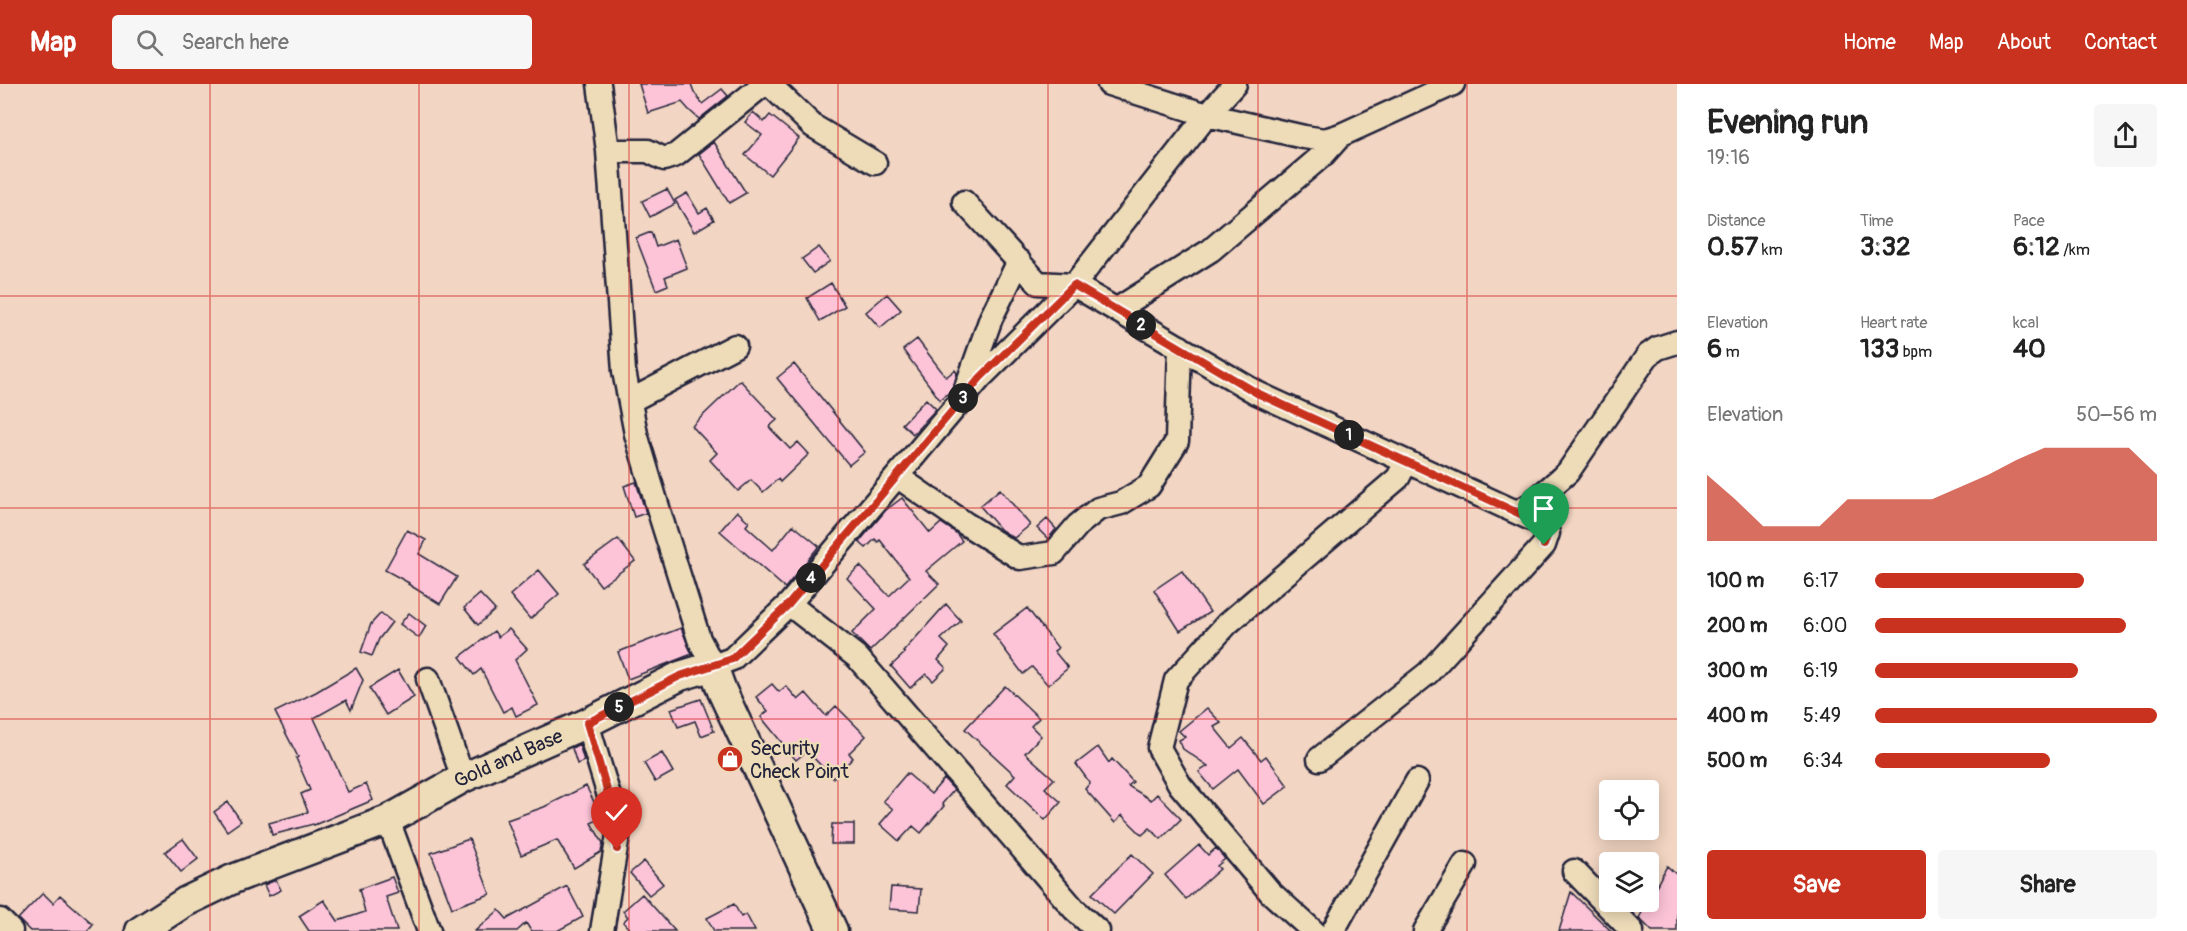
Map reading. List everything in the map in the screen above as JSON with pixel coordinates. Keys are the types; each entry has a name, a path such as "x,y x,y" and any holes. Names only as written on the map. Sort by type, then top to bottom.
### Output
{"main road":[{"name":"Gold and Base","path":"140,931 185,902 233,879 388,820 463,778 587,723 680,676 713,666"},
{"path":"713,666 722,691 833,931"}],"street":[{"path":"598,84 608,151 624,370 636,435 699,639 713,666 732,659 789,604 980,378 1074,285 1207,115 1235,84"},
{"path":"608,151 648,151 664,159 676,155 764,84"},
{"path":"769,84 813,126 875,163"},
{"path":"1116,85 1207,115 1324,140 1341,135 1453,84"},
{"path":"1116,310 1211,250 1324,154 1341,135"},
{"path":"964,202 1038,283 1074,285 1257,393 1540,523 1548,533 1544,545 1428,673 1319,759"},
{"path":"963,398 991,318 1019,261"},
{"path":"1516,512 1530,505 1568,472 1648,355 1658,348 1677,342"},
{"path":"630,401 735,346"},
{"path":"898,477 1020,558 1054,553 1078,525 1098,509 1121,503 1149,486 1177,441 1180,347"},
{"path":"1313,931 1270,892 1180,785 1159,748 1176,680 1227,624 1398,478 1406,462"},
{"path":"789,604 857,657 1074,909 1098,931"},
{"path":"428,679 463,778"},
{"path":"587,723 619,830 602,931"},
{"path":"1333,931 1417,781"},
{"path":"388,820 429,931"},
{"path":"1425,931 1465,864"},
{"path":"1574,872 1632,931"},
{"path":"0,920 11,931"}],"building":[{"path":"639,84 691,84 702,104 722,89 728,96 699,119 682,102 648,113"},
{"path":"753,112 764,122 770,115 799,138 770,175 745,155 762,135 745,122"},
{"path":"714,142 746,193 729,203 699,154"},
{"path":"667,189 675,204 650,217 642,201"},
{"path":"687,193 699,213 707,208 714,220 694,232 675,200"},
{"path":"651,232 656,247 676,239 687,268 665,277 668,285 656,290 636,238"},
{"path":"819,247 830,261 813,273 802,259"},
{"path":"831,283 845,306 820,321 807,298"},
{"path":"887,294 901,310 880,328 866,312"},
{"path":"917,339 946,377 955,370 957,373 953,389 940,400 903,350"},
{"path":"794,364 865,452 849,465 777,378"},
{"path":"740,380 777,420 769,427 790,449 798,442 809,454 780,482 778,479 763,492 751,480 738,491 710,460 717,453 692,426"},
{"path":"926,399 936,409 913,434 902,424"},
{"path":"636,482 646,513 634,517 624,486"},
{"path":"1000,489 1030,525 1014,538 1001,530 980,506"},
{"path":"902,498 930,533 941,523 956,533 962,541 926,571 939,584 870,651 852,633 876,609 847,578 860,566 889,596 909,577 880,540 878,542 875,539 866,548 859,542 886,510"},
{"path":"737,511 749,522 746,526 773,550 793,525 819,546 785,588 720,531"},
{"path":"1047,519 1056,529 1048,539 1037,528"},
{"path":"407,530 426,540 419,554 457,577 440,604 385,570"},
{"path":"618,539 635,561 601,586 584,564"},
{"path":"539,570 559,594 530,619 510,595"},
{"path":"1182,571 1210,612 1180,631 1154,590"},
{"path":"480,594 495,610 478,625 464,608"},
{"path":"946,604 961,621 941,639 949,647 938,660 946,668 933,681 926,674 910,688 891,666 905,653 903,652"},
{"path":"1027,608 1058,648 1054,651 1068,668 1048,685 1032,667 1023,674 993,634"},
{"path":"381,613 392,622 379,639 372,656 361,652 371,624"},
{"path":"409,613 426,626 419,638 400,624"},
{"path":"681,628 692,654 628,679 618,652"},
{"path":"509,629 527,649 515,660 538,705 516,716 512,707 503,712 481,669 474,675 460,657 494,631 498,637"},
{"path":"356,668 363,680 351,710 346,700 314,718 348,792 366,784 373,800 314,825 272,835 269,823 308,812 301,794 310,790 296,758 298,757 275,712 316,692"},
{"path":"398,670 414,697 386,715 369,688"},
{"path":"772,684 779,692 786,686 798,700 806,693 826,716 836,706 866,736 849,753 853,758 833,778 807,751 796,760 761,717 768,711 756,697"},
{"path":"1005,686 1039,718 1031,726 1041,736 1025,753 1054,779 1045,788 1061,802 1045,820 1007,784 1015,775 965,729"},
{"path":"701,699 714,731 701,736 695,721 678,727 671,709"},
{"path":"1207,708 1221,723 1214,727 1231,748 1243,738 1261,760 1266,756 1288,786 1264,804 1238,769 1213,789 1199,772 1208,766 1183,749 1179,740 1185,737 1179,731"},
{"path":"579,744 584,761 577,764 572,748"},
{"path":"1098,747 1109,763 1112,759 1133,782 1128,786 1151,800 1157,794 1181,819 1161,839 1150,828 1142,835 1122,815 1115,823 1085,789 1090,783 1076,764"},
{"path":"662,753 673,772 655,782 644,763"},
{"path":"907,773 931,794 944,779 954,790 942,804 944,806 921,833 913,826 899,841 880,824 893,809 883,801"},
{"path":"586,786 602,818 591,823 603,843 601,852 574,868 557,840 521,855 507,820 544,807"},
{"path":"228,802 241,821 227,831 214,812"},
{"path":"832,824 854,824 854,844 831,844"},
{"path":"183,839 198,859 181,872 165,852"},
{"path":"469,839 490,894 452,908 431,853"},
{"path":"1199,845 1208,855 1216,848 1225,859 1217,866 1220,869 1186,899 1165,875"},
{"path":"1132,854 1153,874 1114,914 1092,894"},
{"path":"644,861 663,884 649,895 630,873"},
{"path":"1667,866 1677,875 1677,931 1652,931 1639,918 1642,912 1659,912 1659,881"},
{"path":"392,877 398,893 386,897 397,931 309,931 299,916 324,900 338,921 365,912 359,889"},
{"path":"276,880 281,890 269,896 264,885"},
{"path":"567,886 583,917 557,931 531,931 526,923 517,931 475,931 499,910 507,919"},
{"path":"891,887 921,889 919,911 889,909"},
{"path":"1571,892 1611,931 1559,931"},
{"path":"43,893 53,903 60,895 93,924 87,931 30,931 18,919"},
{"path":"642,894 675,931 631,931 623,922 628,917 623,911"},
{"path":"734,904 741,917 746,914 755,931 714,931 707,918"}],"place":[{"name":"Security Check Point","path":"730,759"}],"route":[{"path":"617,849 619,830 587,723 680,676 732,659 789,604 980,378 1074,285 1257,393 1540,523 1548,533 1544,545"}]}
